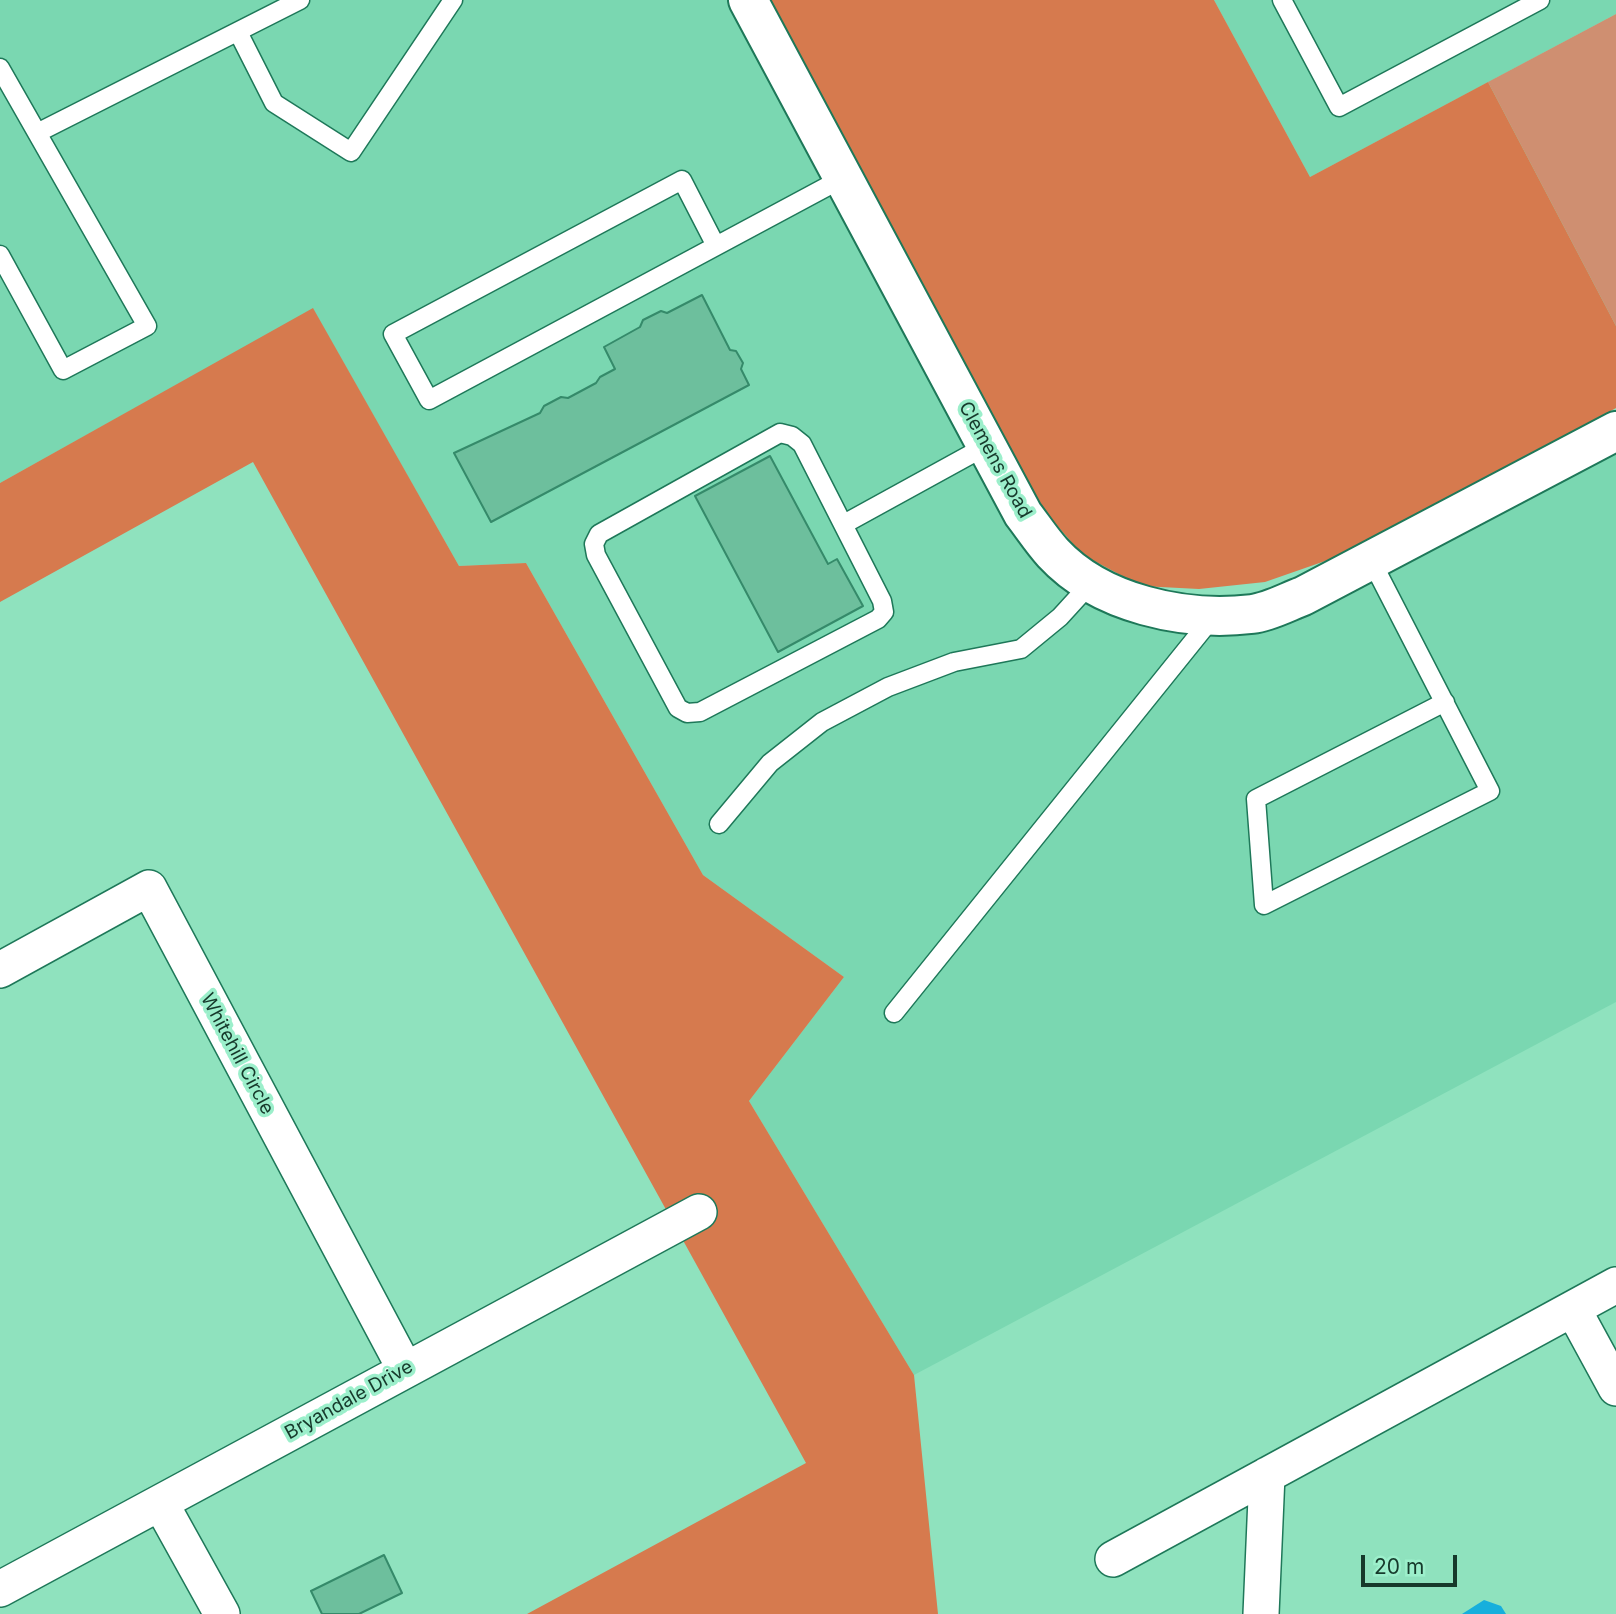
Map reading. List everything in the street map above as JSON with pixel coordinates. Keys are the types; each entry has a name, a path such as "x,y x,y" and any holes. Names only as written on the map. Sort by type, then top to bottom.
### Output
{"street":[{"name":"Clemens Road","path":"748,0 1030,524 1054,554 1091,583 1128,600 1186,615 1254,614 1303,596 1616,432"},
{"name":"Whitehill Circle","path":"0,970 149,888 405,1369"},
{"name":"Bryandale Drive","path":"0,1589 699,1212"},
{"path":"1113,1559 1616,1285"},
{"path":"1573,1309 1616,1388"},
{"path":"1261,1614 1267,1475"},
{"path":"161,1504 222,1614"}],"lane":[{"path":"39,132 300,0"},
{"path":"238,32 274,103 351,152 453,0"},
{"path":"1282,0 1339,107 1540,0"},
{"path":"0,68 39,132 147,326 63,370 0,255"},
{"path":"716,246 682,180 393,334 429,400 843,178"},
{"path":"780,433 792,436 802,444 844,524 882,601 884,612 878,620 700,712 687,713 678,708 596,555 594,544 599,534 780,433"},
{"path":"844,524 986,446"},
{"path":"1371,560 1445,702 1490,791 1264,905 1256,799 1445,702"},
{"path":"719,824 770,763 822,722 888,687 954,662 1021,649 1060,617 1091,583"},
{"path":"894,1013 1214,615"}],"shaded area":[{"path":"0,0 735,0 1061,575 1250,627 1616,444 1616,1002 914,1375 749,1101 844,977 703,875 526,563 459,566 313,309 0,483"},
{"path":"767,0 1214,0 1310,177 1488,82 1616,326 1616,408 1351,552 1265,582 1199,589 1141,586 1083,555 1035,501"},
{"path":"1214,0 1616,0 1616,14 1310,177"},
{"path":"1616,14 1616,326 1488,82"},
{"path":"313,308 459,566 526,563 703,875 844,977 749,1101 914,1375 938,1614 527,1614 806,1463 253,462 0,602 0,483"}],"water":[{"path":"1484,1600 1501,1606 1506,1614 1462,1614"}],"building":[{"path":"702,295 730,350 736,351 743,363 741,369 749,385 491,522 454,453 540,413 544,406 561,397 568,398 596,383 600,377 615,369 604,347 640,327 643,320 661,311 667,313"},
{"path":"770,456 828,564 837,559 863,606 778,652 695,496"},
{"path":"384,1555 402,1593 359,1614 322,1614 311,1591"}]}
